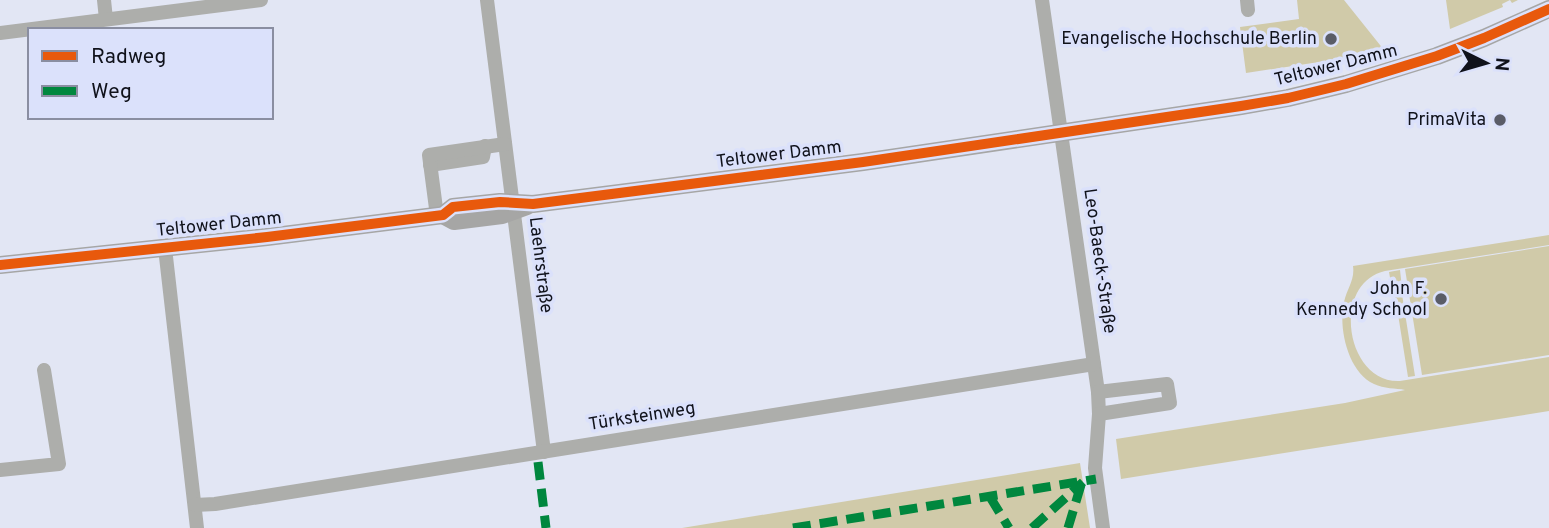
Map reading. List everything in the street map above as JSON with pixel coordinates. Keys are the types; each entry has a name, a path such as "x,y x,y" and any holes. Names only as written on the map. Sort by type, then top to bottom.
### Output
{"main road":[{"name":"Teltower Damm","path":"0,265 440,216 454,221 502,215 513,207 532,204 807,170 1241,106 1298,96 1400,69 1458,49 1549,9"}],"street":[{"path":"104,0 106,19"},
{"path":"38,28 261,0"},
{"name":"Laehrstraße","path":"488,0 544,452"},
{"name":"Leo-Baeck-Straße","path":"1042,0 1098,393 1095,468 1103,528"},
{"path":"0,33 28,29"},
{"path":"440,216 430,165 482,157 485,146 505,144"},
{"path":"165,248 197,528"},
{"name":"Türksteinweg","path":"195,505 228,502 1094,364"},
{"path":"0,470 59,464 44,370"},
{"path":"1098,393 1167,384 1170,403 1099,414"}],"shaded area":[{"path":"1297,0 1344,0 1384,50 1246,73 1240,27 1299,19"},
{"path":"1446,0 1510,0 1502,4 1503,7 1450,29"},
{"path":"1549,235 1549,245 1385,271 1368,280 1357,294 1351,312 1357,351 1367,367 1382,378 1400,381 1549,357 1549,411 1121,479 1116,439 1345,403 1405,390 1374,384 1365,378 1352,360 1344,336 1342,312 1353,276 1353,266"},
{"path":"1549,246 1549,355 1422,375 1405,269"},
{"path":"1400,270 1415,376 1408,377 1389,272"},
{"path":"1080,463 1090,528 682,528"}],"marked path":[{"path":"538,462 546,528"},
{"path":"793,528 1096,479"},
{"path":"1032,528 1083,482"},
{"path":"1068,528 1081,485"},
{"path":"990,497 1009,528"}],"cycle path":[{"path":"0,265 267,237 443,215 453,207 500,202 533,204 863,162 1241,106 1346,84 1437,56 1549,9"}],"place":[{"name":"Evangelische Hochschule Berlin","path":"1331,39"},
{"name":"PrimaVita","path":"1500,120"},
{"name":"John F. Kennedy School","path":"1441,299"}]}
